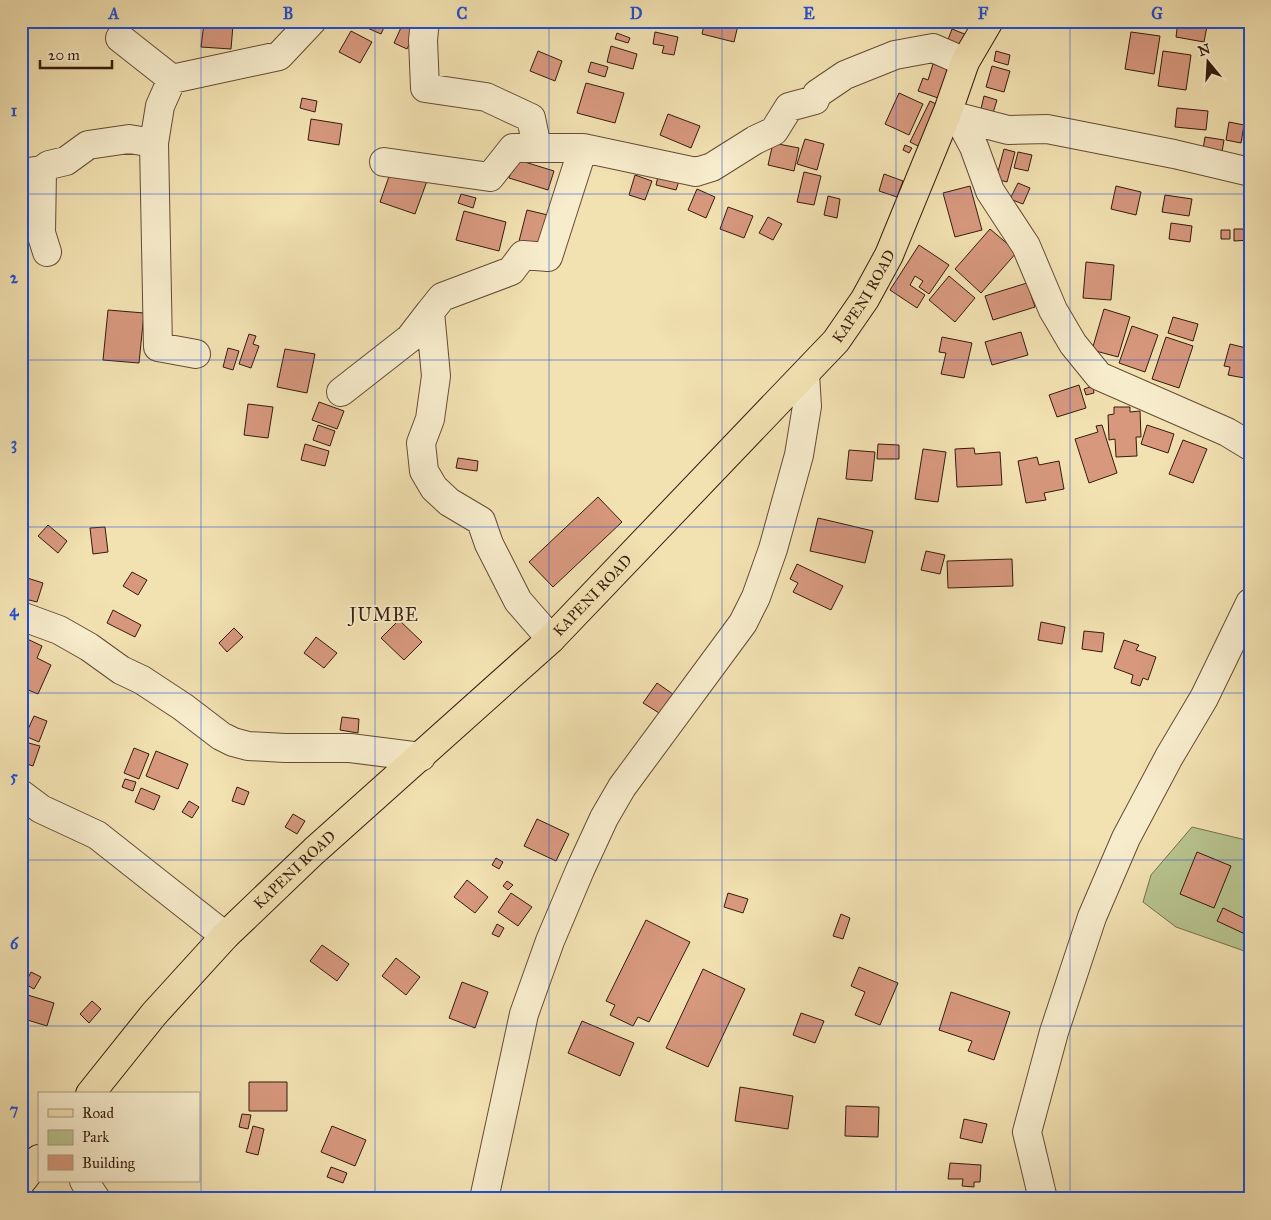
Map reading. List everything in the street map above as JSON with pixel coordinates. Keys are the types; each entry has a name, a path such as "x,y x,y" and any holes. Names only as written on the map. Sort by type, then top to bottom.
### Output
{"main road":[{"name":"KAPENI ROAD","path":"92,1092 154,1014 225,936 314,851 551,639 841,334 865,300 889,256 953,114 965,62 990,21"},
{"path":"21,1182 38,1160"}],"street":[{"path":"172,79 279,56 312,21"},
{"path":"425,21 423,40 425,88 486,97 531,118 536,147"},
{"path":"120,38 172,79"},
{"path":"384,162 490,178 513,148 583,148 689,172 703,170 774,131 789,107 815,100 817,94 845,75 896,55 933,48 965,62"},
{"path":"172,79 160,106 154,143 158,347 196,354"},
{"path":"953,114 1008,130 1047,129 1250,172"},
{"path":"953,114 974,147 990,191 1026,246 1053,310 1073,344 1099,376 1227,432 1250,446"},
{"path":"47,252 41,233 32,171 66,161 88,145 129,139 154,143"},
{"path":"341,392 410,338 442,297 511,272 524,255 548,257 583,148"},
{"path":"430,312 436,376 430,419 422,443 421,457 424,471 434,488 449,502 481,522 489,544 518,600 551,639"},
{"path":"484,1199 524,1014 550,941 588,853 604,818 622,787 737,631 756,597 774,549 798,455 807,406 805,374"},
{"path":"1043,1199 1027,1132 1054,1032 1092,916 1126,838 1169,757 1204,698 1250,602"},
{"path":"21,616 59,630 89,647 121,670 142,680 183,707 221,736 233,742 248,746 350,748 421,756"},
{"path":"21,794 41,809 98,835 225,936"},
{"path":"85,1182 96,1199"}],"green space":[{"path":"1192,827 1250,841 1250,953 1176,927 1143,902 1151,875"}],"building":[{"path":"367,21 387,21 381,34 365,27"},
{"path":"404,21 419,24 407,49 394,43"},
{"path":"705,21 739,21 734,42 702,34"},
{"path":"964,21 973,21 970,30 962,26"},
{"path":"1178,21 1207,26 1204,42 1176,37"},
{"path":"204,23 233,25 231,49 201,47"},
{"path":"952,29 967,35 961,51 946,45"},
{"path":"351,31 372,42 360,63 339,52"},
{"path":"655,32 678,37 674,55 662,53 664,46 653,44"},
{"path":"1131,32 1160,36 1154,74 1125,69"},
{"path":"617,33 630,38 628,43 615,39"},
{"path":"611,46 637,54 633,69 607,62"},
{"path":"538,51 562,61 555,81 530,71"},
{"path":"996,51 1010,55 1008,65 994,61"},
{"path":"1163,51 1191,55 1186,90 1158,86"},
{"path":"591,62 608,67 605,77 588,72"},
{"path":"933,64 951,70 941,99 918,91 923,78 928,80"},
{"path":"992,66 1010,71 1004,92 986,87"},
{"path":"586,83 624,93 615,123 577,113"},
{"path":"899,93 923,104 909,135 885,124"},
{"path":"984,96 997,100 992,116 980,113"},
{"path":"302,98 317,101 315,112 300,108"},
{"path":"930,101 940,106 920,147 910,142"},
{"path":"1177,108 1208,111 1206,130 1175,127"},
{"path":"668,114 700,126 691,148 660,135"},
{"path":"311,119 342,124 339,145 308,140"},
{"path":"1229,122 1244,125 1241,143 1226,140"},
{"path":"1248,124 1250,125 1250,142 1243,140"},
{"path":"1205,137 1224,140 1221,158 1202,156"},
{"path":"805,139 824,144 817,170 797,164"},
{"path":"773,143 799,148 794,171 768,165"},
{"path":"905,145 912,148 909,153 903,150"},
{"path":"1004,149 1015,152 1007,182 996,179"},
{"path":"1018,152 1032,155 1028,171 1014,168"},
{"path":"515,159 554,171 548,190 509,178"},
{"path":"392,168 427,181 415,214 380,202"},
{"path":"659,172 680,178 676,190 656,185"},
{"path":"804,172 821,176 814,205 797,202"},
{"path":"884,174 903,181 897,197 879,191"},
{"path":"635,175 652,181 645,200 629,195"},
{"path":"1018,183 1030,188 1023,204 1010,199"},
{"path":"970,186 982,230 955,237 943,193"},
{"path":"1116,186 1141,192 1136,215 1111,209"},
{"path":"697,189 715,197 706,218 688,210"},
{"path":"461,194 476,198 473,208 458,203"},
{"path":"1165,195 1192,199 1189,216 1162,212"},
{"path":"828,196 840,199 837,218 824,215"},
{"path":"29,198 33,221 21,223 21,200"},
{"path":"728,207 753,216 744,238 720,229"},
{"path":"527,210 552,216 544,252 518,245"},
{"path":"464,211 506,222 499,251 456,240"},
{"path":"768,217 782,224 773,240 759,233"},
{"path":"1171,223 1192,226 1190,242 1169,239"},
{"path":"990,229 1017,252 981,293 955,269"},
{"path":"1234,229 1250,229 1250,240 1234,241"},
{"path":"1221,230 1230,230 1230,239 1221,239"},
{"path":"919,245 949,265 929,294 919,287 923,281 915,276 910,285 925,295 917,308 890,290"},
{"path":"1086,262 1114,265 1111,300 1083,298"},
{"path":"949,276 975,298 955,322 929,300"},
{"path":"1027,283 1035,307 993,320 985,296"},
{"path":"1104,309 1130,317 1118,357 1092,350"},
{"path":"108,310 144,313 139,363 103,360"},
{"path":"1173,317 1198,324 1193,341 1168,333"},
{"path":"1132,326 1158,335 1145,372 1119,363"},
{"path":"1021,332 1028,355 992,365 985,342"},
{"path":"249,334 256,336 253,344 259,346 251,368 239,364"},
{"path":"942,337 972,343 964,378 941,374 946,353 939,352"},
{"path":"1166,337 1193,346 1179,388 1152,379"},
{"path":"1230,344 1250,349 1250,379 1228,375 1230,367 1224,366"},
{"path":"228,348 239,351 233,370 223,367"},
{"path":"285,349 315,354 307,393 277,387"},
{"path":"1079,385 1086,408 1057,417 1049,395"},
{"path":"1093,386 1094,393 1086,395 1084,389"},
{"path":"319,402 344,411 337,429 312,420"},
{"path":"248,404 273,407 268,438 244,435"},
{"path":"1114,407 1130,407 1130,412 1140,411 1141,437 1136,437 1137,456 1116,457 1115,439 1109,440 1108,415 1114,414"},
{"path":"318,425 335,431 330,446 313,440"},
{"path":"1102,425 1117,473 1089,483 1075,439 1098,432 1096,426"},
{"path":"1147,425 1174,434 1168,453 1141,444"},
{"path":"1183,440 1207,449 1193,483 1169,474"},
{"path":"305,444 329,451 325,466 301,460"},
{"path":"878,444 899,445 899,459 877,459"},
{"path":"974,448 975,454 1000,452 1002,485 957,487 955,449"},
{"path":"923,449 946,452 938,502 915,499"},
{"path":"849,450 875,452 872,481 846,479"},
{"path":"1037,457 1039,465 1059,461 1064,489 1044,493 1046,500 1026,503 1018,461"},
{"path":"458,458 478,461 477,471 456,468"},
{"path":"598,497 622,522 553,587 529,562"},
{"path":"818,518 873,531 865,563 810,551"},
{"path":"48,525 67,541 58,553 38,536"},
{"path":"105,527 108,552 93,554 90,528"},
{"path":"926,551 945,555 940,574 921,570"},
{"path":"1012,559 1013,586 948,588 947,561"},
{"path":"797,564 843,586 831,610 793,592 798,583 790,579"},
{"path":"132,572 147,580 138,595 123,586"},
{"path":"21,576 43,583 37,602 21,598"},
{"path":"113,610 141,625 135,637 107,623"},
{"path":"399,620 422,642 404,660 381,638"},
{"path":"1041,622 1065,627 1062,644 1038,640"},
{"path":"234,628 243,637 227,652 219,643"},
{"path":"1084,631 1104,633 1102,652 1082,649"},
{"path":"23,637 42,646 37,658 51,665 38,694 21,687 21,642"},
{"path":"316,637 337,653 324,668 304,653"},
{"path":"1124,640 1139,645 1136,650 1156,657 1148,680 1143,678 1140,686 1131,683 1133,675 1114,668"},
{"path":"657,683 677,697 664,716 643,703"},
{"path":"34,716 47,721 39,742 25,736"},
{"path":"342,717 359,719 358,733 340,730"},
{"path":"21,741 40,746 33,766 21,762"},
{"path":"134,748 149,754 139,779 124,773"},
{"path":"156,751 188,764 178,789 146,776"},
{"path":"125,779 136,782 133,791 122,787"},
{"path":"237,787 249,792 244,805 232,801"},
{"path":"141,788 160,796 154,810 135,802"},
{"path":"189,801 199,807 192,818 182,812"},
{"path":"293,814 305,821 297,834 285,827"},
{"path":"537,819 569,834 556,861 524,846"},
{"path":"1197,852 1231,866 1214,908 1180,894"},
{"path":"496,858 503,862 499,869 492,865"},
{"path":"467,880 488,897 475,913 454,897"},
{"path":"507,881 513,885 508,890 503,886"},
{"path":"511,893 532,907 518,926 498,912"},
{"path":"728,893 748,899 743,913 724,907"},
{"path":"1223,908 1250,921 1245,934 1217,921"},
{"path":"841,914 850,918 843,939 833,936"},
{"path":"646,920 690,942 649,1022 638,1017 633,1026 610,1015 615,1005 606,1001"},
{"path":"497,924 504,928 499,937 492,934"},
{"path":"322,945 349,964 337,981 310,961"},
{"path":"396,958 420,977 406,995 382,976"},
{"path":"859,967 898,983 880,1025 855,1015 865,992 851,986"},
{"path":"703,969 745,989 708,1067 666,1048"},
{"path":"31,972 41,977 34,989 25,984"},
{"path":"462,982 488,992 475,1028 449,1018"},
{"path":"951,992 1010,1012 994,1060 968,1051 972,1041 939,1030"},
{"path":"21,993 54,1003 47,1026 21,1018"},
{"path":"92,1001 101,1009 89,1023 80,1014"},
{"path":"801,1013 824,1021 815,1043 793,1035"},
{"path":"582,1021 634,1043 620,1076 568,1053"},
{"path":"249,1082 287,1082 287,1111 249,1111"},
{"path":"740,1087 793,1096 788,1129 735,1121"},
{"path":"846,1106 879,1107 878,1137 845,1136"},
{"path":"242,1114 251,1115 248,1129 239,1127"},
{"path":"964,1119 987,1124 982,1143 960,1138"},
{"path":"253,1126 264,1129 258,1155 246,1152"},
{"path":"332,1126 366,1140 355,1166 321,1152"},
{"path":"950,1163 981,1165 980,1182 974,1182 974,1187 962,1186 963,1179 948,1179"},
{"path":"331,1167 347,1173 343,1183 327,1177"}],"district":[{"name":"JUMBE","path":"384,615"}]}
